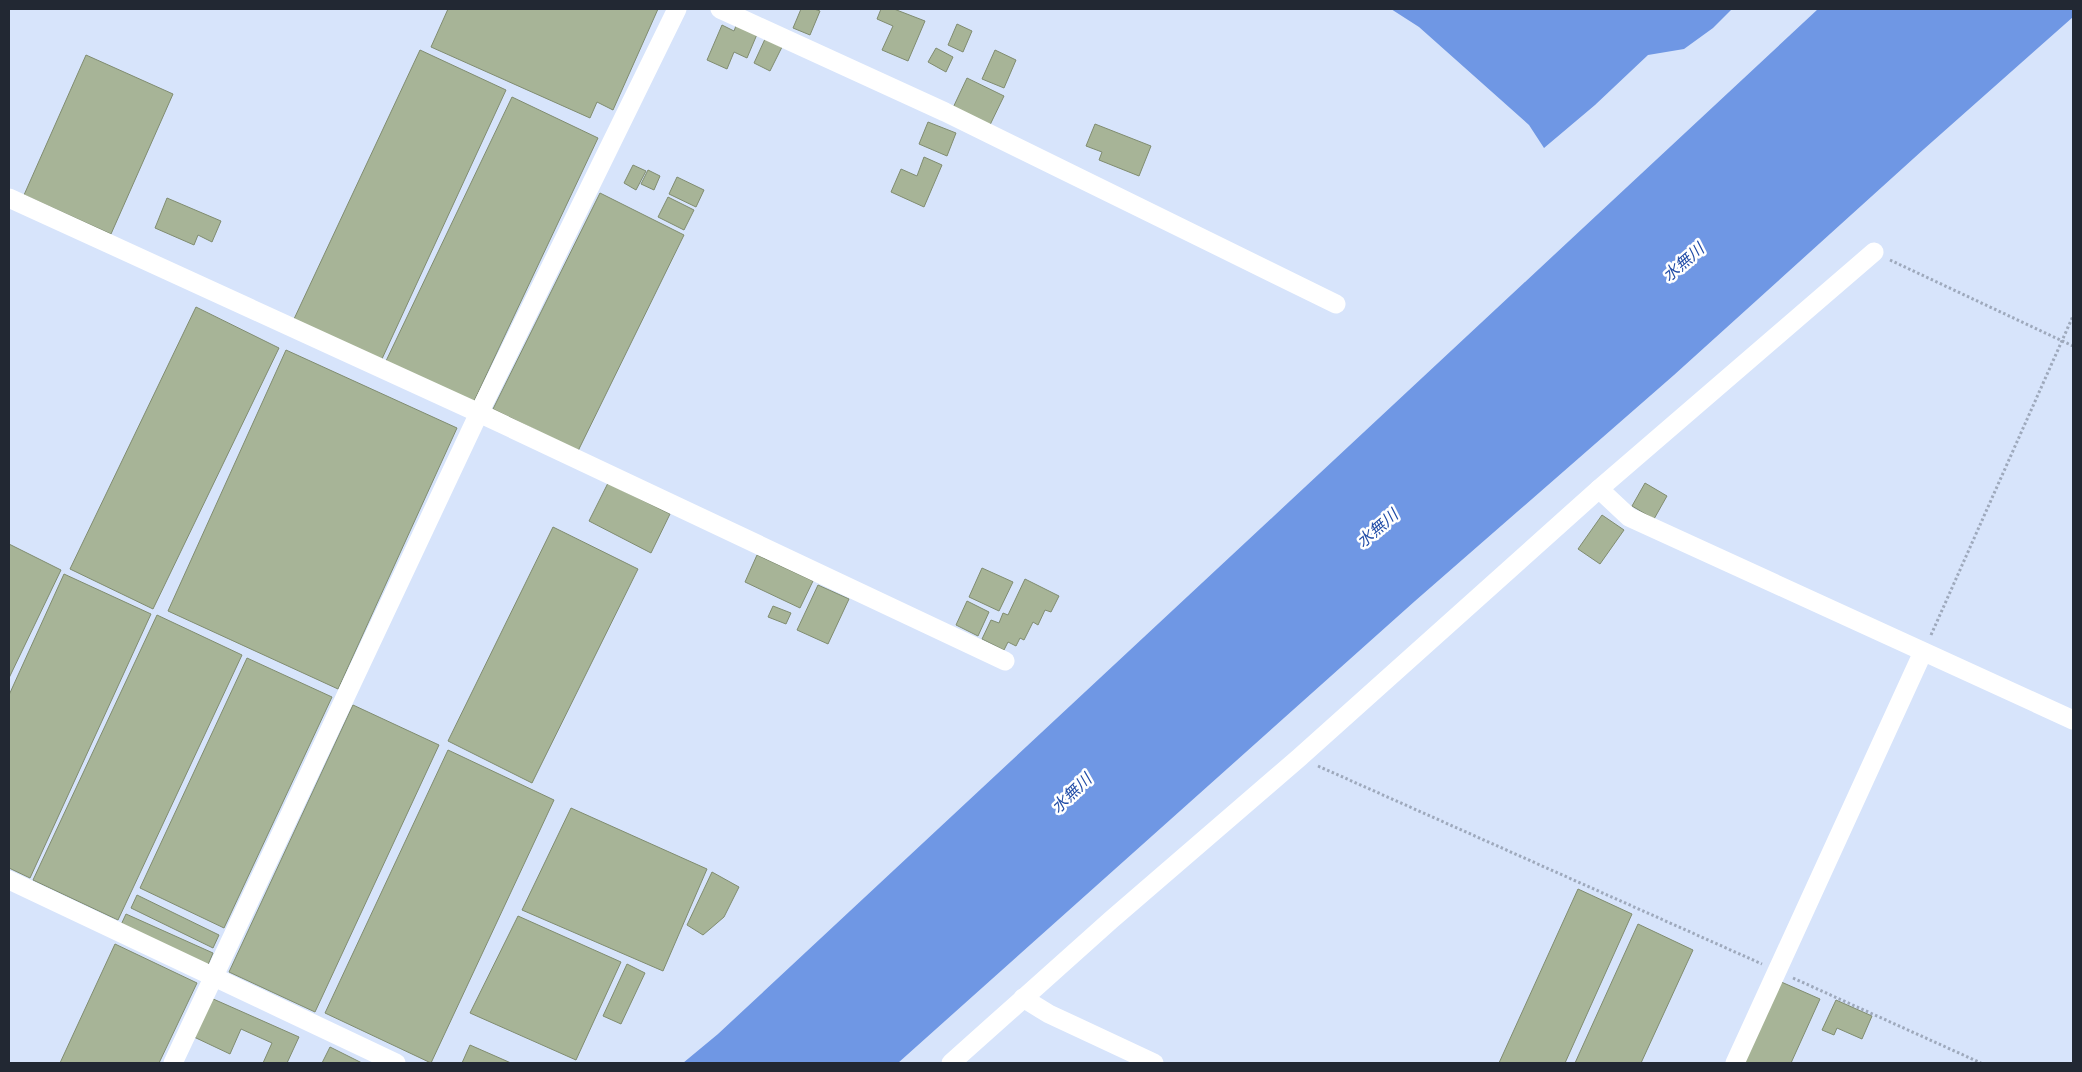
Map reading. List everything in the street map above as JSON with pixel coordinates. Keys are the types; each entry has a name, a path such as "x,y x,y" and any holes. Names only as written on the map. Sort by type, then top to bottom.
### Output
{"street":[{"path":"173,1063 479,413 677,9"},
{"path":"720,9 945,112 1336,304"},
{"path":"9,198 479,413 1005,661"},
{"path":"951,1063 1300,757 1599,490 1874,252"},
{"path":"1599,490 1628,517 2073,720"},
{"path":"1735,1063 1923,652"},
{"path":"9,880 396,1063"},
{"path":"1023,998 1049,1014 1154,1063"}],"path":[{"path":"1874,252 2073,346"},
{"path":"1923,652 2073,316"},
{"path":"1300,757 1981,1063"}],"water":[{"path":"1391,9 1732,9 1713,28 1684,49 1648,55 1595,105 1544,148 1529,125 1419,27"},
{"name":"水無川","path":"1818,9 2073,9 2073,17 1674,375 1415,601 898,1063 683,1063 718,1034"}],"building":[{"path":"448,9 658,9 613,110 597,102 590,118 431,47"},
{"path":"801,9 820,11 810,35 793,28"},
{"path":"881,9 894,9 925,21 908,61 882,50 893,26 877,19"},
{"path":"737,23 758,32 747,58 734,52 727,69 707,60 722,25 734,31"},
{"path":"957,24 972,31 963,52 948,45"},
{"path":"765,39 782,47 770,71 754,63"},
{"path":"936,48 953,57 946,72 928,62"},
{"path":"420,50 506,90 381,361 294,319"},
{"path":"995,50 1016,60 1004,88 982,79"},
{"path":"86,55 173,94 111,234 24,195"},
{"path":"967,78 1004,96 988,129 951,112"},
{"path":"512,97 598,138 473,403 386,361"},
{"path":"928,122 956,133 947,156 919,144"},
{"path":"1095,124 1151,146 1139,176 1099,160 1102,152 1086,146"},
{"path":"924,157 942,165 924,207 891,192 901,169 917,176"},
{"path":"633,165 646,171 636,190 624,183"},
{"path":"648,170 660,176 654,190 641,184"},
{"path":"677,177 704,190 696,207 669,194"},
{"path":"600,193 684,235 578,451 493,409"},
{"path":"668,197 694,210 684,230 658,217"},
{"path":"167,198 221,221 212,242 198,235 194,245 155,228"},
{"path":"196,307 279,348 153,609 70,569"},
{"path":"286,350 457,428 338,689 168,611"},
{"path":"608,483 670,514 651,553 589,521"},
{"path":"1645,483 1667,496 1654,519 1632,506"},
{"path":"1602,515 1624,530 1600,564 1578,549"},
{"path":"553,527 638,569 532,783 448,741"},
{"path":"9,544 61,570 9,678"},
{"path":"757,555 813,581 800,608 745,582"},
{"path":"982,568 1013,582 999,611 969,597"},
{"path":"64,574 151,614 30,878 9,868 9,695"},
{"path":"1025,579 1059,596 1051,612 1045,610 1038,625 1033,622 1024,640 1020,638 1016,646 1008,642 1004,650 982,639 991,620 999,623 1003,613 1008,615"},
{"path":"818,585 849,599 828,644 797,630"},
{"path":"967,601 989,612 978,636 956,625"},
{"path":"773,606 791,613 786,624 768,617"},
{"path":"157,615 242,655 118,920 33,880"},
{"path":"247,658 332,697 224,928 140,888"},
{"path":"353,705 439,745 315,1012 229,972"},
{"path":"448,750 554,800 431,1063 325,1013"},
{"path":"571,808 707,869 663,971 522,910"},
{"path":"712,872 739,887 724,917 703,935 687,925"},
{"path":"1578,889 1632,914 1565,1063 1499,1063"},
{"path":"137,895 219,935 213,948 131,908"},
{"path":"126,914 213,953 207,967 119,929"},
{"path":"518,916 621,962 576,1060 470,1013"},
{"path":"1638,924 1693,950 1641,1063 1575,1063"},
{"path":"115,944 197,983 159,1063 60,1063"},
{"path":"627,964 645,973 621,1024 603,1016"},
{"path":"1779,981 1820,999 1791,1063 1742,1063"},
{"path":"211,998 299,1037 287,1063 263,1063 272,1043 241,1029 230,1054 194,1037"},
{"path":"1836,1000 1872,1016 1862,1039 1837,1028 1834,1035 1822,1030"},
{"path":"470,1045 511,1063 462,1063"},
{"path":"330,1047 362,1063 322,1063"}]}
